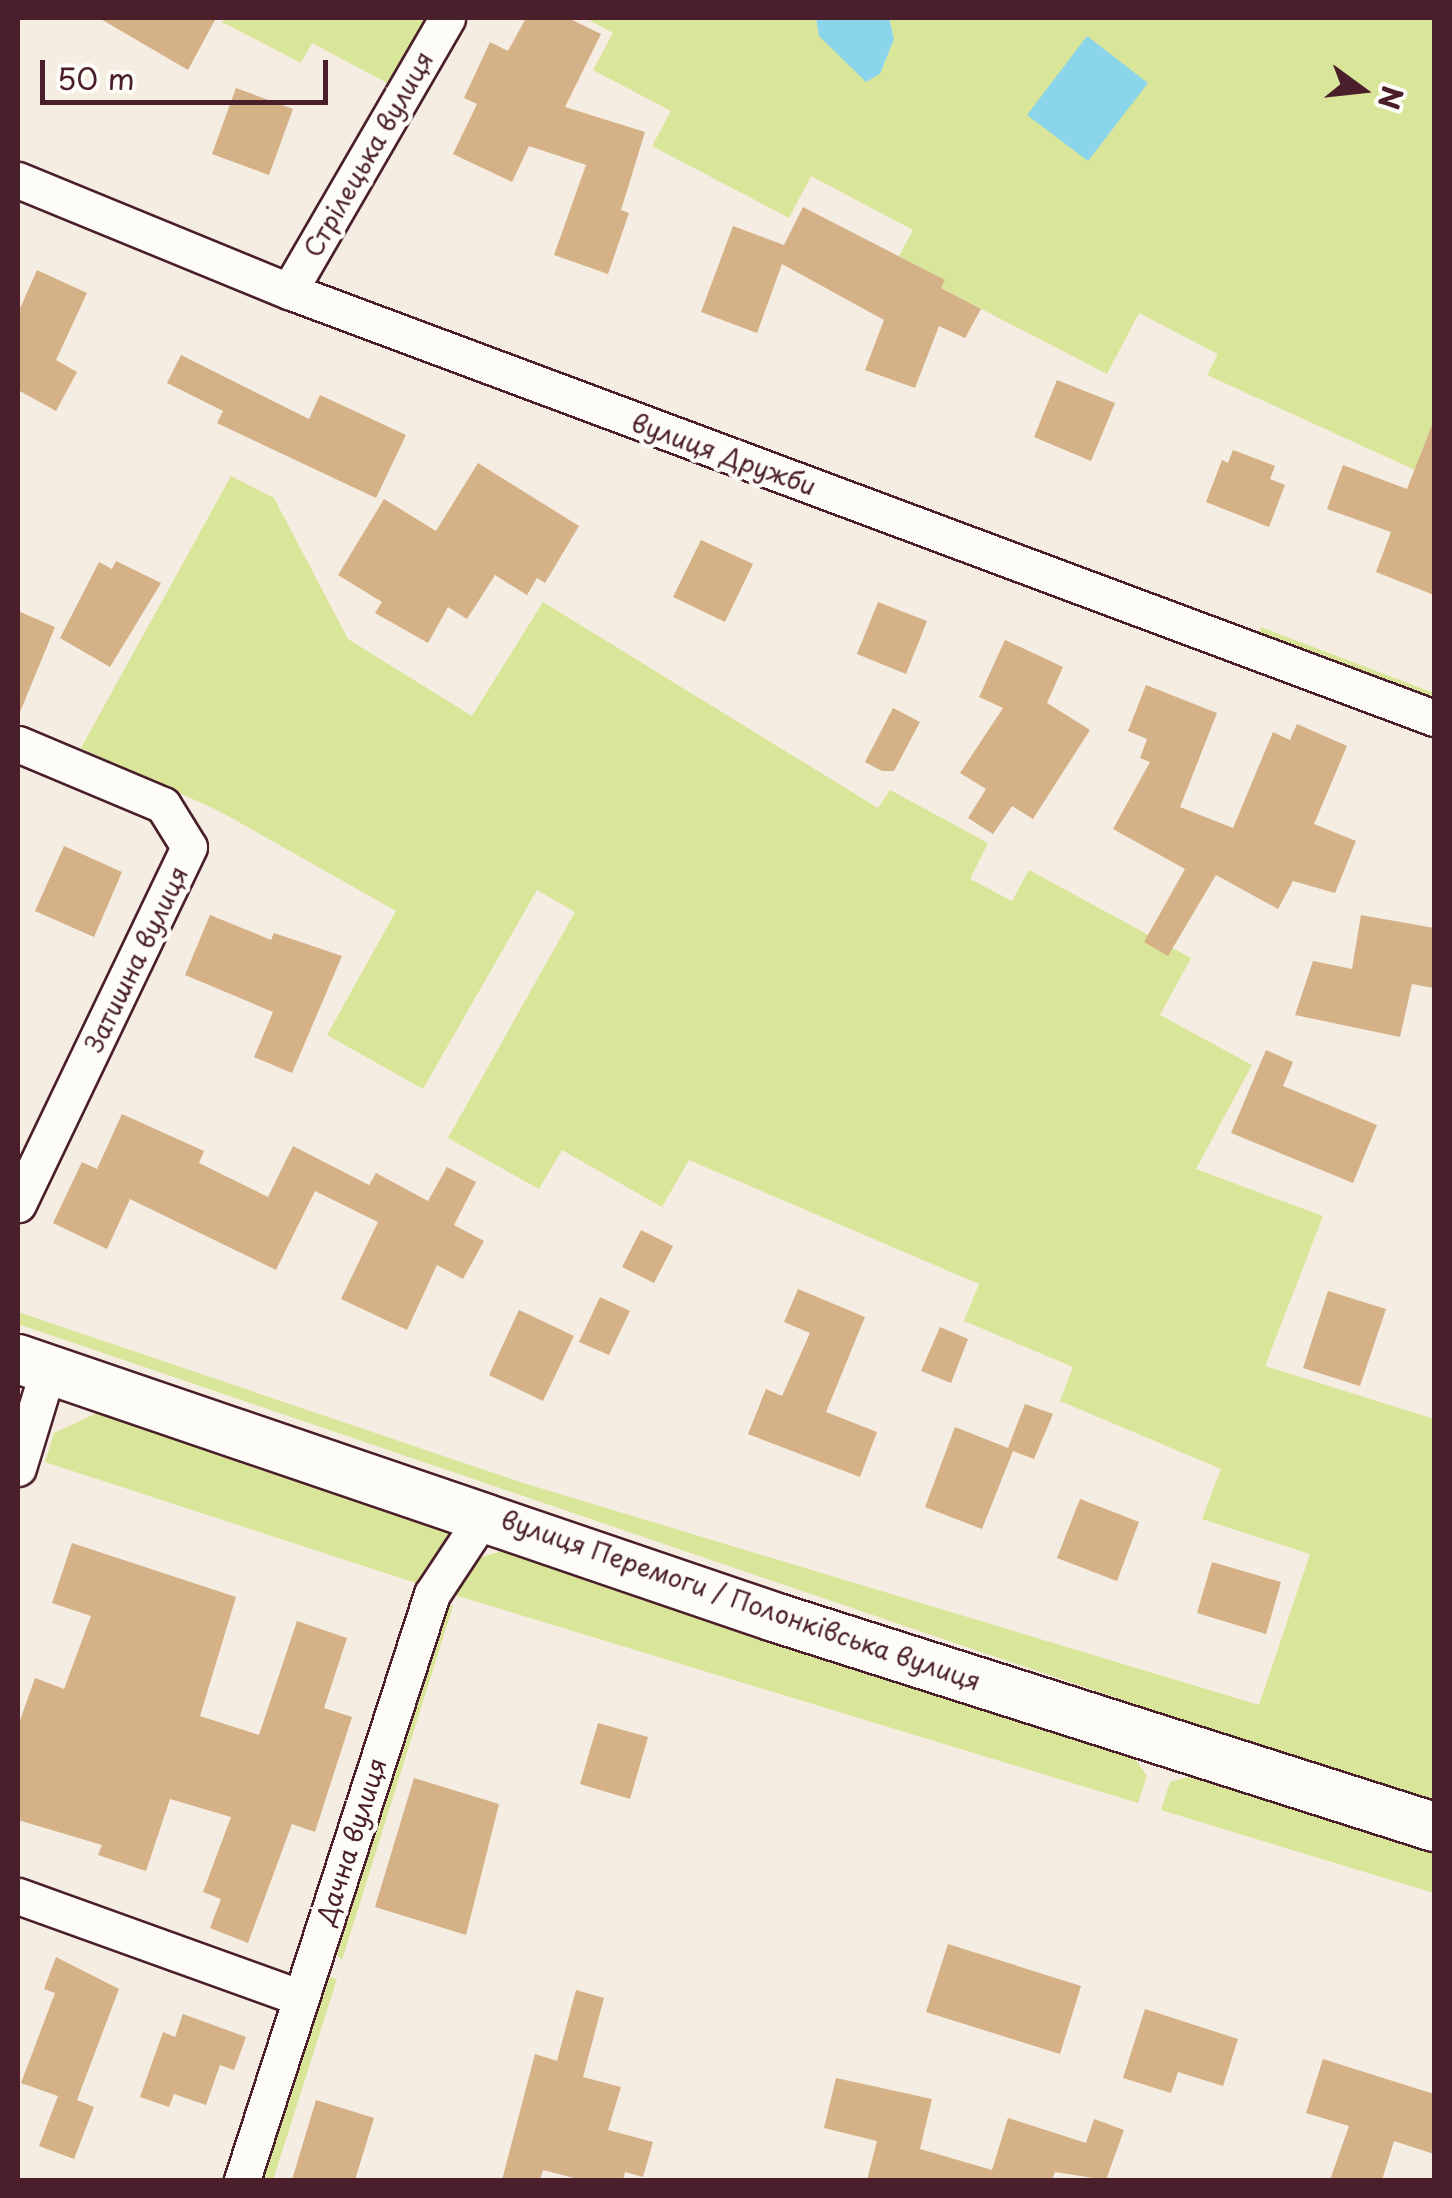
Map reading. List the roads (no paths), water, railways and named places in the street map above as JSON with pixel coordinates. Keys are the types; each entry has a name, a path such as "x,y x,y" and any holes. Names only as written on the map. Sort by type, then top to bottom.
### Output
{"main road":[{"name":"вулиця Перемоги / Полонківська вулиця","path":"33,1364 485,1514 774,1617 1434,1827"}],"street":[{"name":"Стрілецька вулиця","path":"288,292 447,18"},
{"name":"вулиця Дружби","path":"18,180 288,292 1434,718"},
{"name":"Затишна вулиця","path":"18,744 163,805 190,847 18,1204"},
{"path":"18,1468 33,1364"},
{"name":"Дачна вулиця","path":"242,2180 432,1594 485,1514"},
{"path":"18,1896 299,1997"}],"water":[{"path":"816,18 889,18 894,39 880,74 866,82 819,36"},
{"path":"1087,36 1148,83 1088,161 1027,115"}]}
